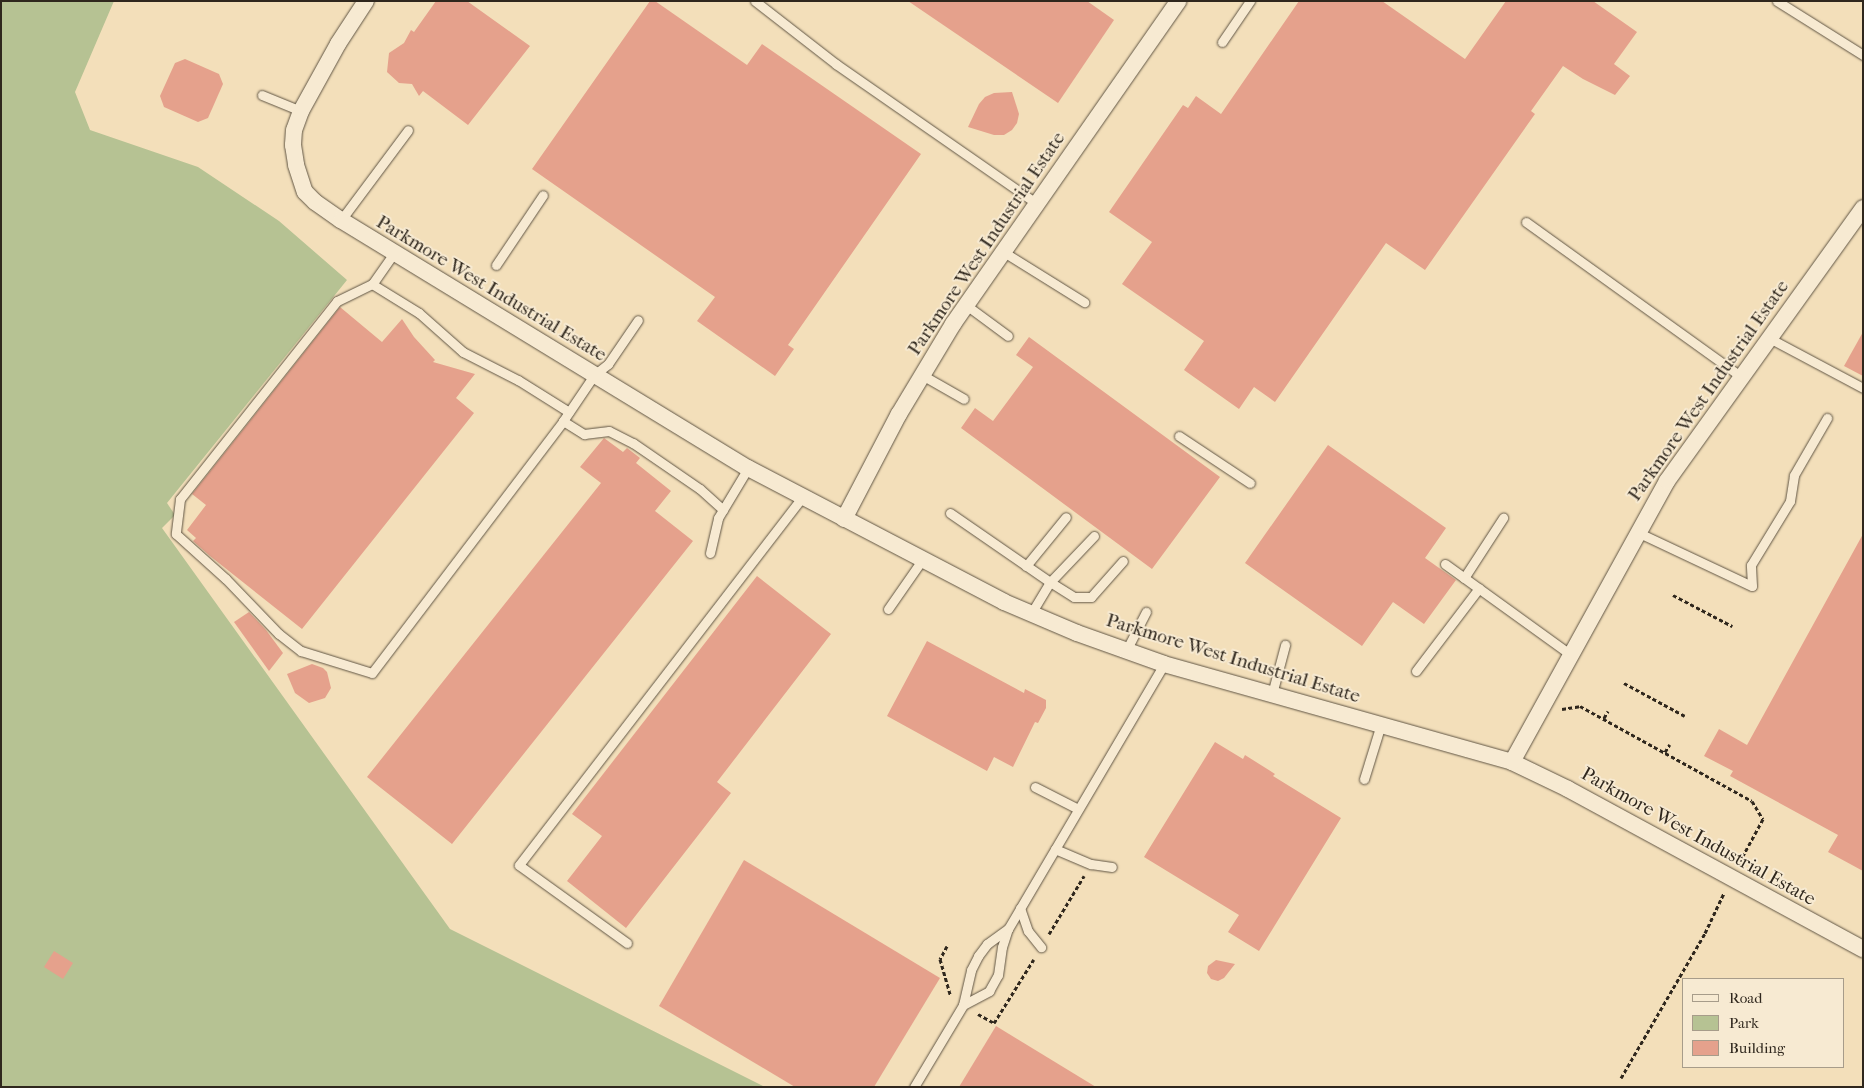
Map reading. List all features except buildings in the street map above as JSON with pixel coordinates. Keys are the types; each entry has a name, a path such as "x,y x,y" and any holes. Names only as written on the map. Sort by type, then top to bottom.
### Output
{"street":[{"name":"Parkmore West Industrial Estate","path":"366,1 338,44 301,111 294,130 293,145 299,178 305,192 315,202 341,220 748,468 922,560 1031,614 1164,664 1512,762 1568,789 1862,948"},
{"name":"Parkmore West Industrial Estate","path":"844,518 899,414 966,305 1178,1"},
{"name":"Parkmore West Industrial Estate","path":"1512,762 1637,532 1667,481 1863,208"}],"lane":[{"path":"755,1 836,64 1036,203"},
{"path":"1222,42 1250,1"},
{"path":"1777,1 1863,55"},
{"path":"262,95 301,111"},
{"path":"341,220 408,130"},
{"path":"496,265 543,195"},
{"path":"1526,222 1742,378"},
{"path":"1002,251 1084,302"},
{"path":"394,253 372,284 337,301 180,499 176,534 226,579 279,634 301,651 372,673 563,422 594,375 608,364 638,320"},
{"path":"372,284 419,313 463,352 522,383 569,412"},
{"path":"966,305 1008,336"},
{"path":"1770,338 1863,388"},
{"path":"922,375 964,400"},
{"path":"1637,532 1752,586 1751,565 1790,501 1794,475 1827,418"},
{"path":"563,422 584,434 609,431 633,443 700,489 722,510"},
{"path":"1179,436 1250,483"},
{"path":"710,553 718,518 748,468"},
{"path":"627,944 519,865 802,498"},
{"path":"950,513 1074,597 1091,597 1123,561"},
{"path":"1026,566 1066,517"},
{"path":"1464,578 1502,518"},
{"path":"1031,614 1050,582 1094,536"},
{"path":"888,609 922,560"},
{"path":"1445,564 1570,654"},
{"path":"1416,671 1479,588"},
{"path":"1126,651 1146,612"},
{"path":"1272,694 1285,645"},
{"path":"963,1005 989,991 998,976 1002,947 1008,929 1164,664"},
{"path":"1364,779 1381,724"},
{"path":"1035,787 1078,809"},
{"path":"1055,849 1091,864 1112,868"},
{"path":"1020,908 1028,932 1041,947"},
{"path":"914,1087 963,1005 971,970 978,956 987,944 1008,929"}],"path":[{"path":"1673,595 1732,626"},
{"path":"1624,683 1684,716"},
{"path":"1604,718 1608,710"},
{"path":"1665,752 1670,744"}],"green space":[{"path":"1,1 114,1 75,92 90,130 198,167 279,221 347,280 167,503 175,515 162,528 450,929 765,1087 1,1087"}]}
